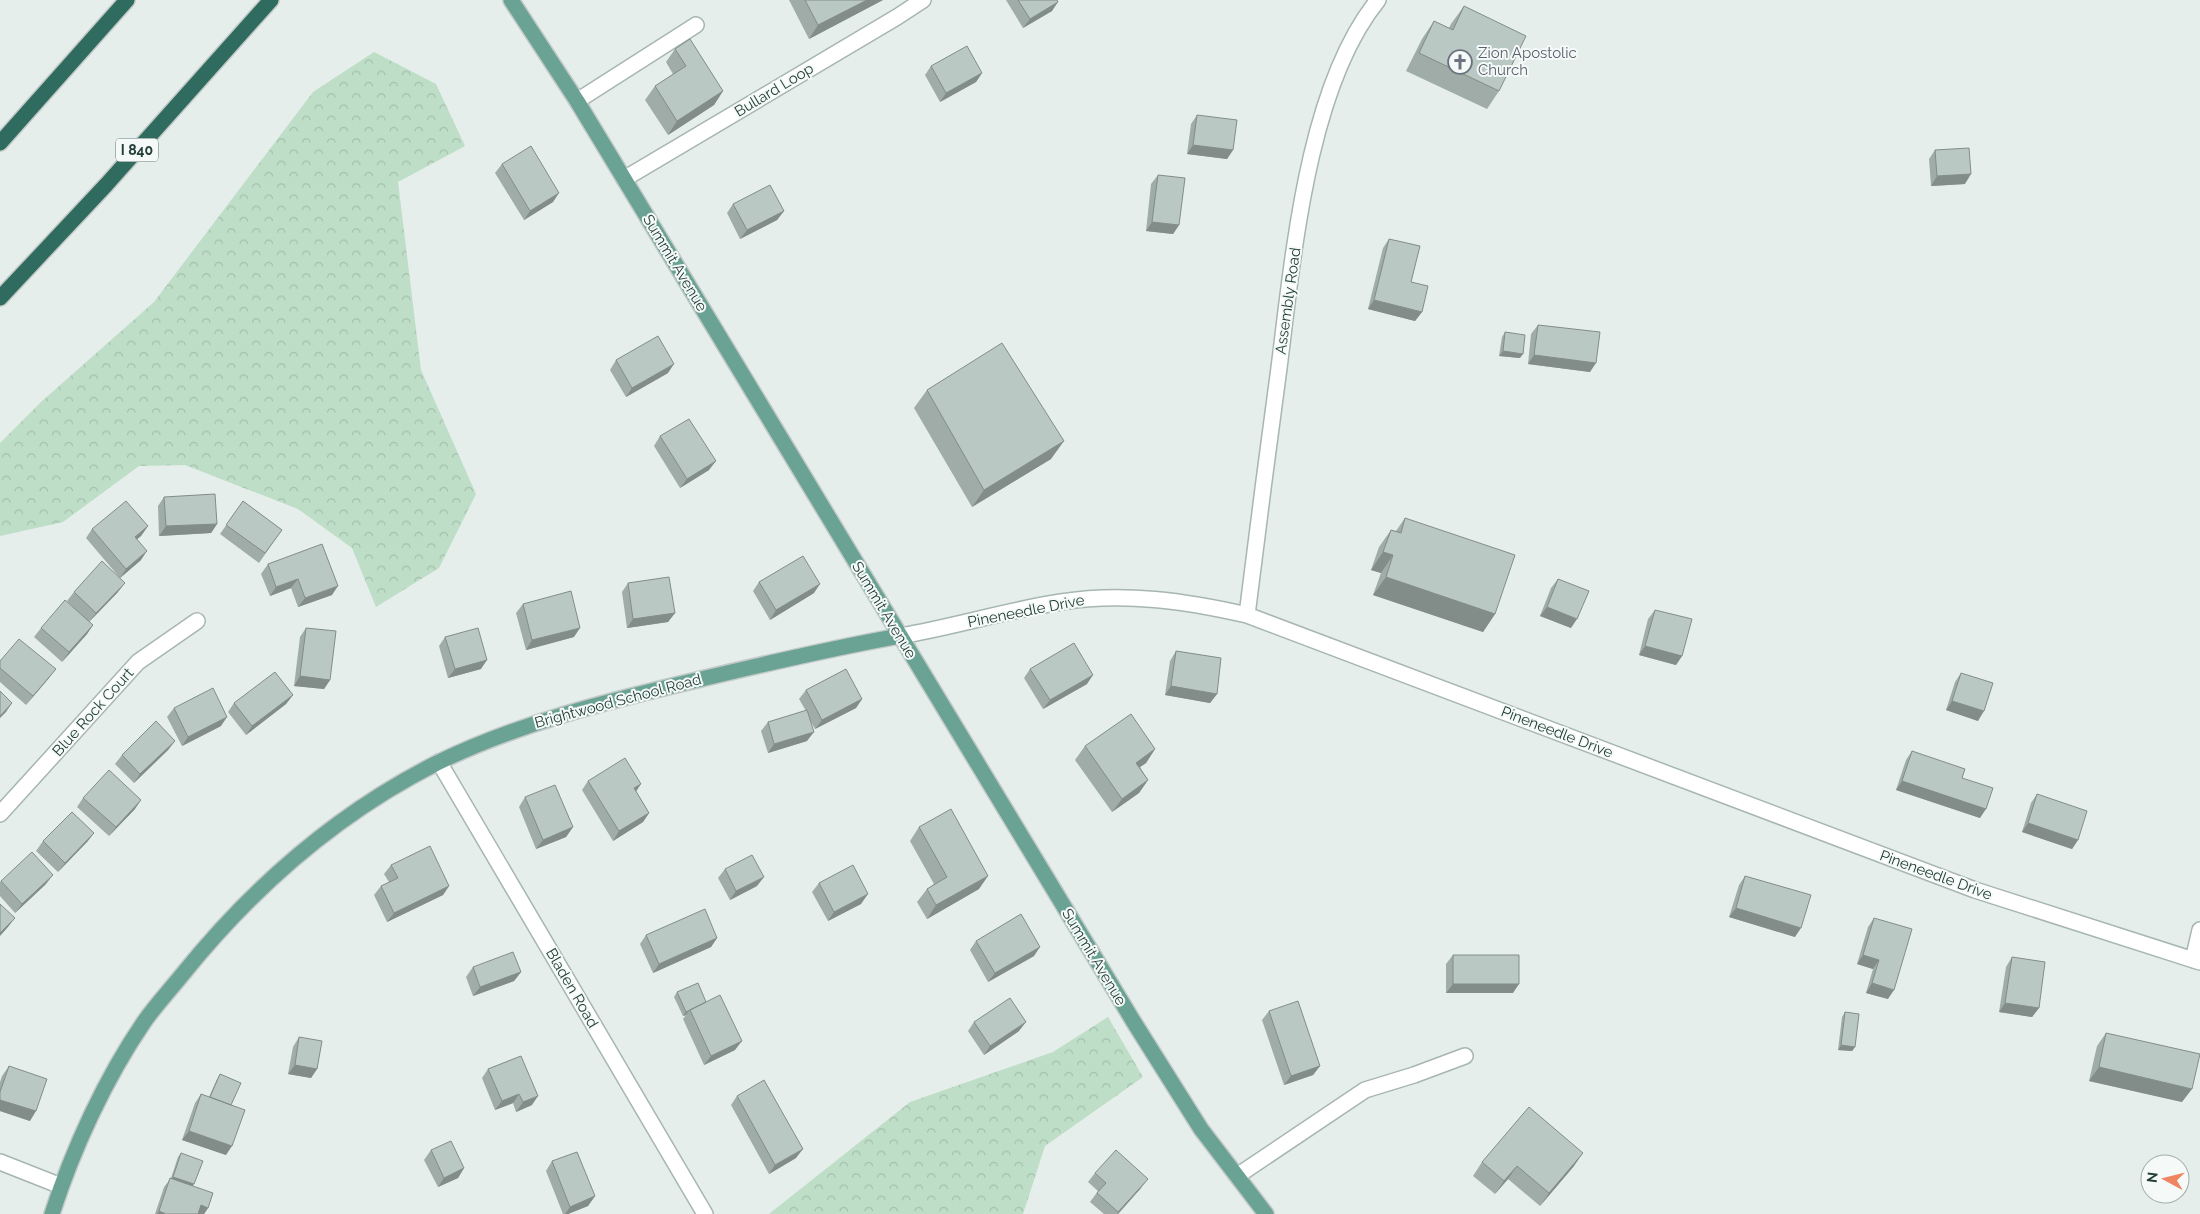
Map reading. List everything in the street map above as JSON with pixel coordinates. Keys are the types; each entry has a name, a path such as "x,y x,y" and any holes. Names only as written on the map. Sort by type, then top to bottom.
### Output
{"highway":[{"path":"0,143 127,0"},
{"name":"I 840","path":"0,298 106,185 271,0"}],"main road":[{"name":"Summit Avenue","path":"511,0 577,101 1135,1024 1201,1129 1266,1214"},
{"name":"Brightwood School Road","path":"52,1214 61,1186 100,1098 144,1022 199,954 260,887 326,831 402,782 439,762 533,724 586,707 744,668 900,636"}],"street":[{"name":"Bullard Loop","path":"624,179 923,0"},
{"name":"Assembly Road","path":"1247,615 1289,289 1313,152 1338,70 1354,37 1378,0"},
{"path":"577,101 696,25"},
{"name":"Pineneedle Drive","path":"900,636 1026,608 1063,601 1103,597 1176,601 1247,615 1976,890 2197,961"},
{"name":"Blue Rock Court","path":"0,814 138,662 197,621"},
{"name":"Bladen Road","path":"439,762 705,1214"},
{"path":"2197,961 2200,930"},
{"path":"1237,1176 1365,1090 1414,1075 1465,1056"},
{"path":"0,1162 61,1186"}],"green space":[{"path":"374,52 436,84 465,146 398,182 421,370 476,494 439,568 376,607 352,548 298,509 185,465 139,466 63,522 0,536 0,443 41,402 154,302 313,92"},
{"path":"1108,1017 1143,1077 1045,1146 1023,1214 769,1214 910,1102 1053,1052"}],"building":[{"path":"805,0 867,0 818,25"},
{"path":"1018,0 1057,0 1058,2 1030,19"},
{"path":"1464,6 1526,36 1499,91 1419,53 1434,21 1453,30"},
{"path":"690,39 723,91 677,121 655,86 686,66 675,49"},
{"path":"967,46 982,73 946,93 931,66"},
{"path":"1197,115 1237,120 1233,150 1193,145"},
{"path":"531,146 559,193 530,211 502,164"},
{"path":"1969,148 1971,174 1937,176 1935,150"},
{"path":"1158,175 1185,178 1179,225 1152,222"},
{"path":"770,185 784,211 747,230 733,204"},
{"path":"1389,239 1420,246 1411,282 1428,286 1422,312 1374,300"},
{"path":"1538,325 1600,332 1596,363 1534,355"},
{"path":"1505,332 1525,335 1523,354 1503,351"},
{"path":"658,336 674,364 632,388 616,360"},
{"path":"1002,343 1064,441 984,490 927,390"},
{"path":"689,419 716,461 687,479 660,436"},
{"path":"215,494 217,524 166,526 164,497"},
{"path":"126,501 148,526 135,537 147,551 126,569 92,529"},
{"path":"243,501 282,530 265,553 226,525"},
{"path":"1405,518 1515,555 1495,614 1386,577 1393,555 1383,552 1391,530 1401,533"},
{"path":"322,544 338,586 305,598 298,579 276,587 268,564"},
{"path":"803,556 820,584 776,610 759,582"},
{"path":"102,561 125,583 96,613 74,592"},
{"path":"669,577 675,613 633,619 628,583"},
{"path":"1558,579 1589,591 1577,619 1547,607"},
{"path":"571,591 580,628 532,640 523,604"},
{"path":"65,600 93,625 69,652 41,628"},
{"path":"1655,610 1692,619 1682,656 1645,646"},
{"path":"306,628 336,631 330,680 300,676"},
{"path":"478,628 487,660 455,669 445,637"},
{"path":"19,639 56,669 33,696 0,668 0,661"},
{"path":"1074,643 1093,675 1050,700 1030,669"},
{"path":"1176,651 1221,658 1217,694 1171,686"},
{"path":"846,669 862,699 822,720 806,690"},
{"path":"275,672 293,695 252,726 234,703"},
{"path":"1961,673 1993,683 1984,711 1952,701"},
{"path":"213,688 227,717 188,737 174,708"},
{"path":"0,691 12,703 0,716"},
{"path":"807,710 814,732 774,744 768,722"},
{"path":"1131,714 1155,749 1136,763 1148,780 1122,799 1085,746"},
{"path":"156,721 175,741 140,774 122,755"},
{"path":"1912,751 1965,769 1962,778 1993,788 1986,809 1902,781"},
{"path":"625,758 641,784 634,788 649,813 619,831 588,781"},
{"path":"109,770 141,800 116,827 83,798"},
{"path":"555,785 573,827 543,840 525,797"},
{"path":"2037,794 2087,811 2078,840 2028,823"},
{"path":"951,809 988,876 936,905 927,889 947,877 919,827"},
{"path":"72,812 94,833 65,863 43,841"},
{"path":"430,846 449,886 394,913 381,886 398,878 391,865"},
{"path":"32,852 53,875 22,904 1,881"},
{"path":"752,855 764,877 736,891 725,869"},
{"path":"853,865 868,894 834,912 819,883"},
{"path":"1745,876 1811,895 1801,928 1736,908"},
{"path":"0,904 15,918 0,933"},
{"path":"705,909 717,938 659,964 646,935"},
{"path":"1021,914 1040,947 995,973 976,941"},
{"path":"1874,918 1912,929 1894,990 1872,983 1879,960 1863,955"},
{"path":"513,952 521,972 480,987 473,967"},
{"path":"1453,955 1519,955 1519,984 1453,984"},
{"path":"2012,957 2045,962 2039,1008 2005,1003"},
{"path":"698,983 706,1002 686,1012 677,992"},
{"path":"720,995 742,1041 711,1056 690,1010"},
{"path":"1010,998 1026,1022 990,1046 974,1022"},
{"path":"1298,1001 1320,1066 1291,1076 1269,1011"},
{"path":"1845,1012 1859,1014 1855,1047 1841,1045"},
{"path":"2106,1033 2200,1054 2192,1089 2099,1067"},
{"path":"299,1037 322,1041 317,1069 295,1065"},
{"path":"521,1056 538,1096 523,1102 519,1094 502,1101 488,1069"},
{"path":"9,1066 47,1079 36,1111 0,1100 0,1092"},
{"path":"220,1074 241,1083 231,1105 210,1097"},
{"path":"764,1080 803,1149 775,1165 737,1096"},
{"path":"201,1094 245,1110 232,1146 189,1131"},
{"path":"1529,1107 1583,1153 1549,1193 1517,1166 1504,1181 1482,1162"},
{"path":"451,1141 464,1168 444,1178 431,1150"},
{"path":"1116,1150 1148,1179 1118,1212 1097,1193 1106,1183 1095,1173"},
{"path":"577,1152 595,1196 570,1207 552,1161"},
{"path":"181,1153 203,1161 194,1184 173,1177"},
{"path":"170,1178 213,1193 208,1208 201,1205 198,1214 166,1214 159,1211"}],"place":[{"name":"Zion Apostolic Church","path":"1460,62"}]}
